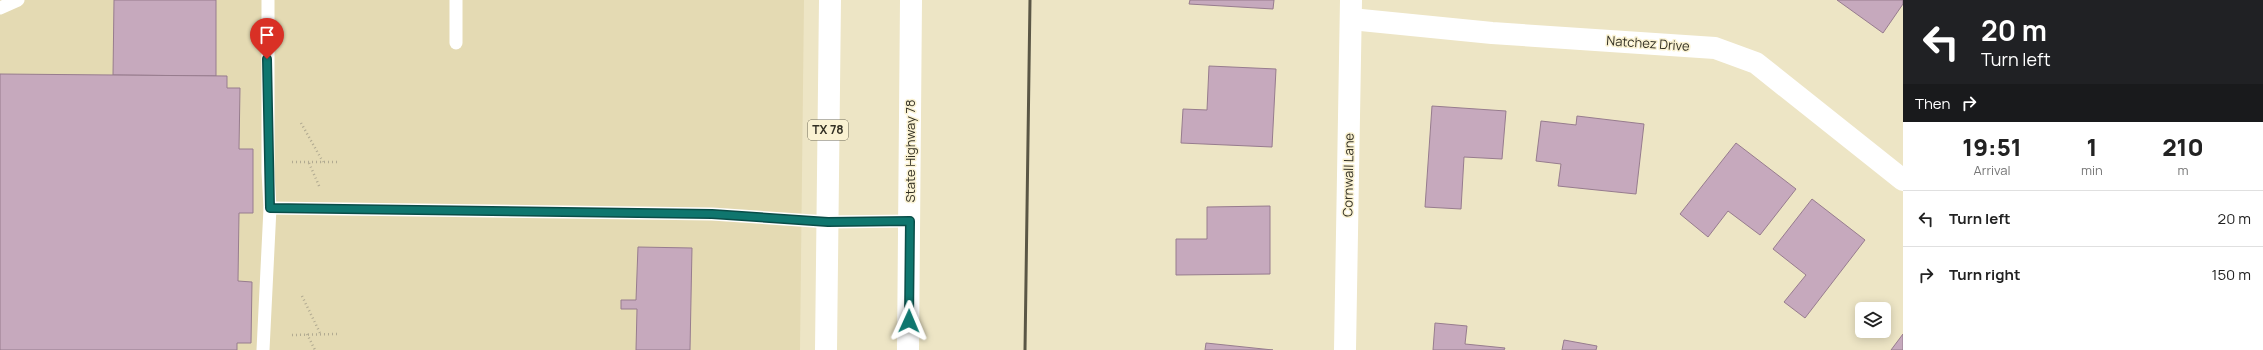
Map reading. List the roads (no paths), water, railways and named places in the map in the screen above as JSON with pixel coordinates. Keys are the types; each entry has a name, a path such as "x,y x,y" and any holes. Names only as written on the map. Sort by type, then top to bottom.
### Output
{"street":[{"name":"TX 78","path":"826,350 830,0"},
{"name":"State Highway 78","path":"908,350 911,0"},
{"name":"Natchez Drive","path":"1351,10 1492,33 1714,48 1756,63 1903,180"},
{"name":"Cornwall Lane","path":"1345,350 1351,10"}],"lane":[{"path":"0,8 18,0"},
{"path":"263,350 270,208 268,158 268,0"},
{"path":"456,0 456,43"},
{"path":"270,208 712,214 828,222 910,221"}],"railway":[{"path":"1025,350 1030,0"}]}
